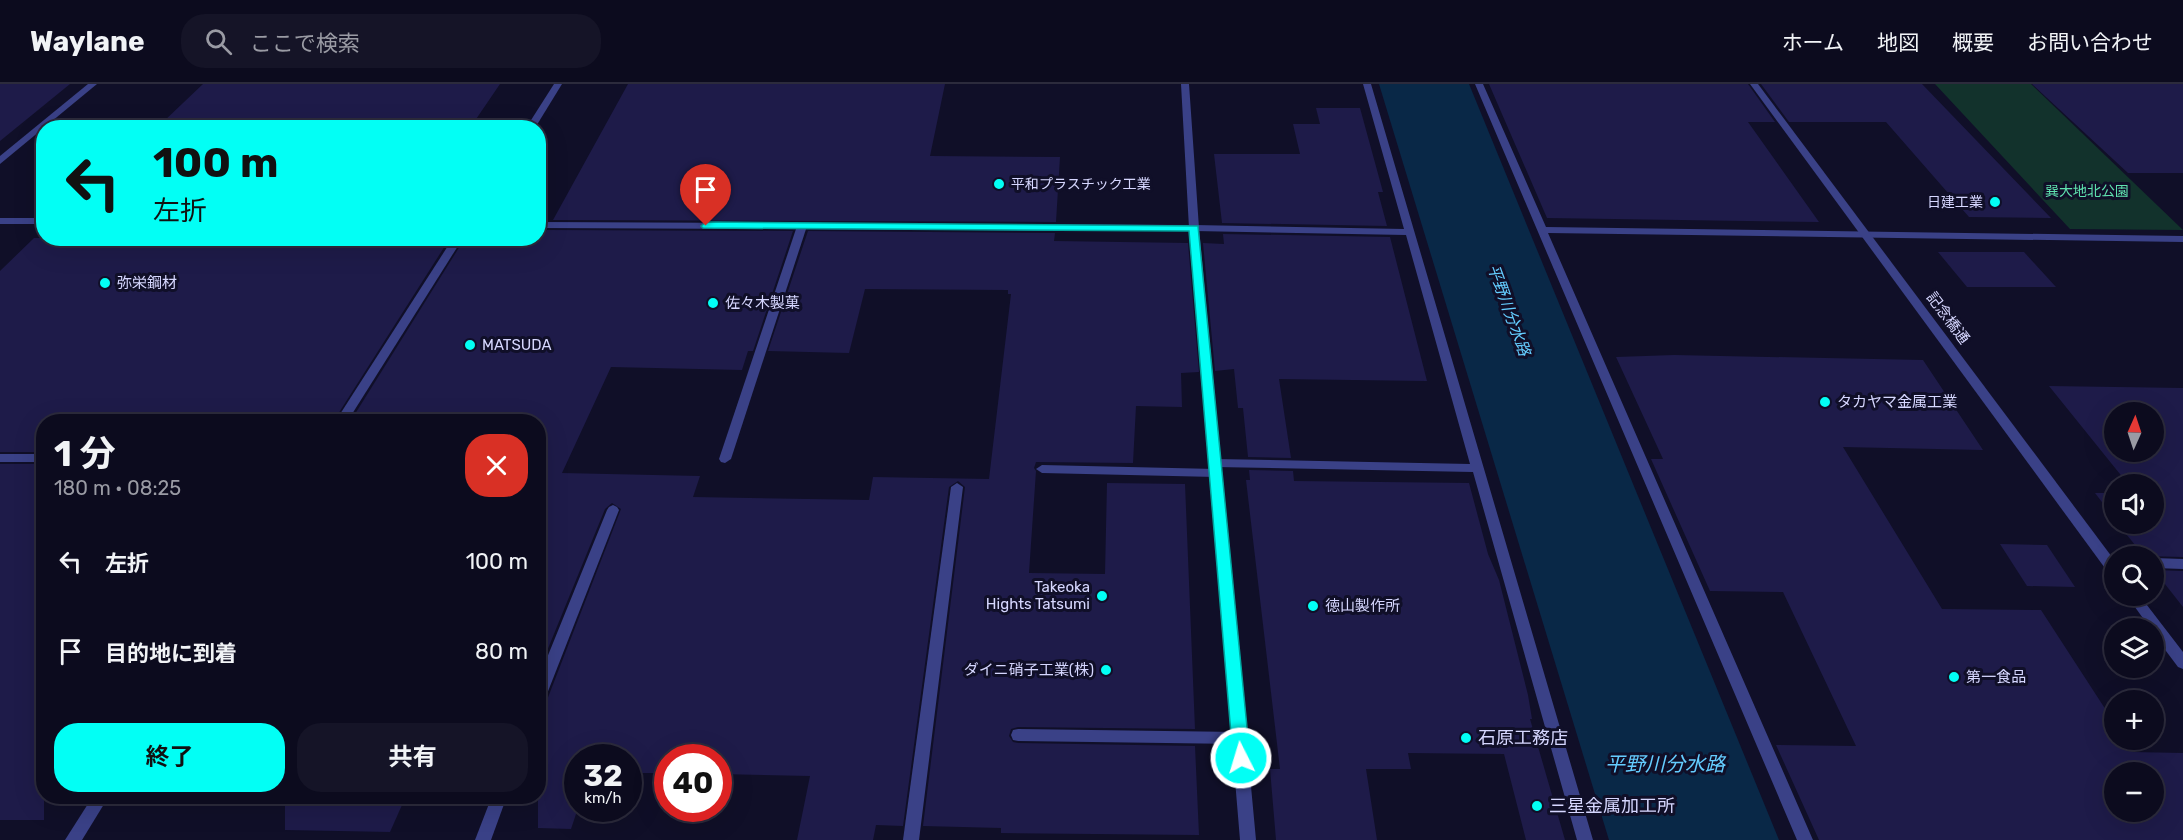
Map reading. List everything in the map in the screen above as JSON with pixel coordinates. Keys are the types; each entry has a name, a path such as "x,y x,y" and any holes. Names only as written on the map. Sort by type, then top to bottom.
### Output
{"street":[{"path":"50,120 93,84"},
{"path":"535,120 558,84"},
{"path":"1185,84 1194,228 1248,840"},
{"path":"1367,84 1585,840"},
{"path":"1479,84 1805,840"},
{"name":"記念橋通","path":"1754,84 2104,553"},
{"path":"0,161 36,131"},
{"path":"0,221 36,221"},
{"path":"546,225 1194,228 1408,232"},
{"path":"725,459 802,226"},
{"path":"1543,231 2183,239"},
{"path":"346,414 453,246"},
{"path":"0,458 36,458"},
{"path":"1042,468 1476,468"},
{"path":"911,840 957,487"},
{"path":"546,679 613,510"},
{"path":"2164,563 2183,564"},
{"path":"2140,606 2183,663"},
{"path":"1018,735 1239,738"},
{"path":"73,840 97,804"},
{"path":"483,840 497,804"}],"green space":[{"name":"巽大地北公園","path":"1935,84 2031,84 2183,230 2070,229"}],"water":[{"name":"平野川分水路","path":"1379,84 1469,84 1779,840 1609,840"}],"building":[{"path":"0,84 70,84 0,141"},
{"path":"203,84 500,84 475,120 165,120"},
{"path":"628,84 945,84 930,156 1060,157 1056,222 553,220"},
{"path":"1489,84 1748,84 1775,122 1748,122 1819,222 1547,218"},
{"path":"1761,84 1922,84 2051,218 1969,217 1886,122 1789,122"},
{"path":"2032,84 2183,84 2183,173 2128,173"},
{"path":"1316,108 1360,108 1383,192 1378,192 1387,226 1222,223 1214,154 1300,154 1293,124 1320,124"},
{"path":"547,230 793,231 753,351 748,351 742,370 611,367 562,473 700,476 693,497 869,500 873,477 989,479 1011,294 1008,294 1008,290 865,289 849,353 768,351 808,231 1055,233 1054,241 1188,243 1199,372 1181,373 1182,407 1136,406 1133,463 1036,462 1029,573 1105,574 1107,483 1185,484 1195,729 1018,727 1011,729 1009,736 1013,742 1018,743 1195,746 1199,835 1001,833 1001,828 923,826 965,487 958,481 949,487 903,826 876,825 873,840 797,840 810,776 732,774 732,744 654,744 654,773 642,773 642,744 564,744 564,822 573,822 571,829 538,828 538,804 546,804 546,702 621,509 612,503 605,509 546,653 546,414 355,414 460,246 546,246"},
{"path":"1223,234 1390,237 1427,381 1279,379 1291,458 1248,457 1243,408 1238,408 1234,369 1215,371 1203,243 1224,244"},
{"path":"34,238 36,238 36,246 445,246 338,414 36,414 36,452 0,452 0,271"},
{"path":"1938,252 2024,252 2056,287 1967,287"},
{"path":"1674,355 1923,360 1983,450 1843,447 1942,609 2041,610 2104,707 2104,750 2183,753 2183,840 1819,840 1776,745 1856,746 1783,592 1710,591 1651,459 1663,459 1616,357"},
{"path":"2049,386 2183,388 2183,557 2164,557 2164,546 2136,546 2126,534 2164,534 2164,474 2120,474 2110,462 2164,462 2164,402 2104,402 2104,454"},
{"path":"0,464 36,464 36,804 44,804 44,820 0,820"},
{"path":"1249,470 1293,471 1294,481 1469,483 1488,554 1499,580 1528,695 1532,719 1530,719 1565,840 1526,840 1504,754 1408,753 1411,769 1366,769 1377,840 1276,840 1270,769 1280,769 1246,480 1250,480"},
{"path":"2095,493 2104,493 2104,505"},
{"path":"2000,544 2047,545 2075,587 2027,586"},
{"path":"2164,570 2183,571 2183,607 2164,583"},
{"path":"285,804 402,804 390,832 285,830"}],"place":[{"name":"平和プラスチック工業","path":"999,184"},
{"name":"日建工業","path":"1995,202"},
{"name":"弥栄鋼材","path":"105,283"},
{"name":"佐々木製菓","path":"713,303"},
{"name":"MATSUDA","path":"470,345"},
{"name":"タカヤマ金属工業","path":"1825,402"},
{"name":"Takeoka Hights Tatsumi","path":"1102,596"},
{"name":"徳山製作所","path":"1313,606"},
{"name":"ダイニ硝子工業(株)","path":"1106,670"},
{"name":"第一食品","path":"1954,677"},
{"name":"石原工務店","path":"1466,738"},
{"name":"三星金属加工所","path":"1537,806"}],"route":[{"path":"706,226 1194,228 1241,758"}]}
